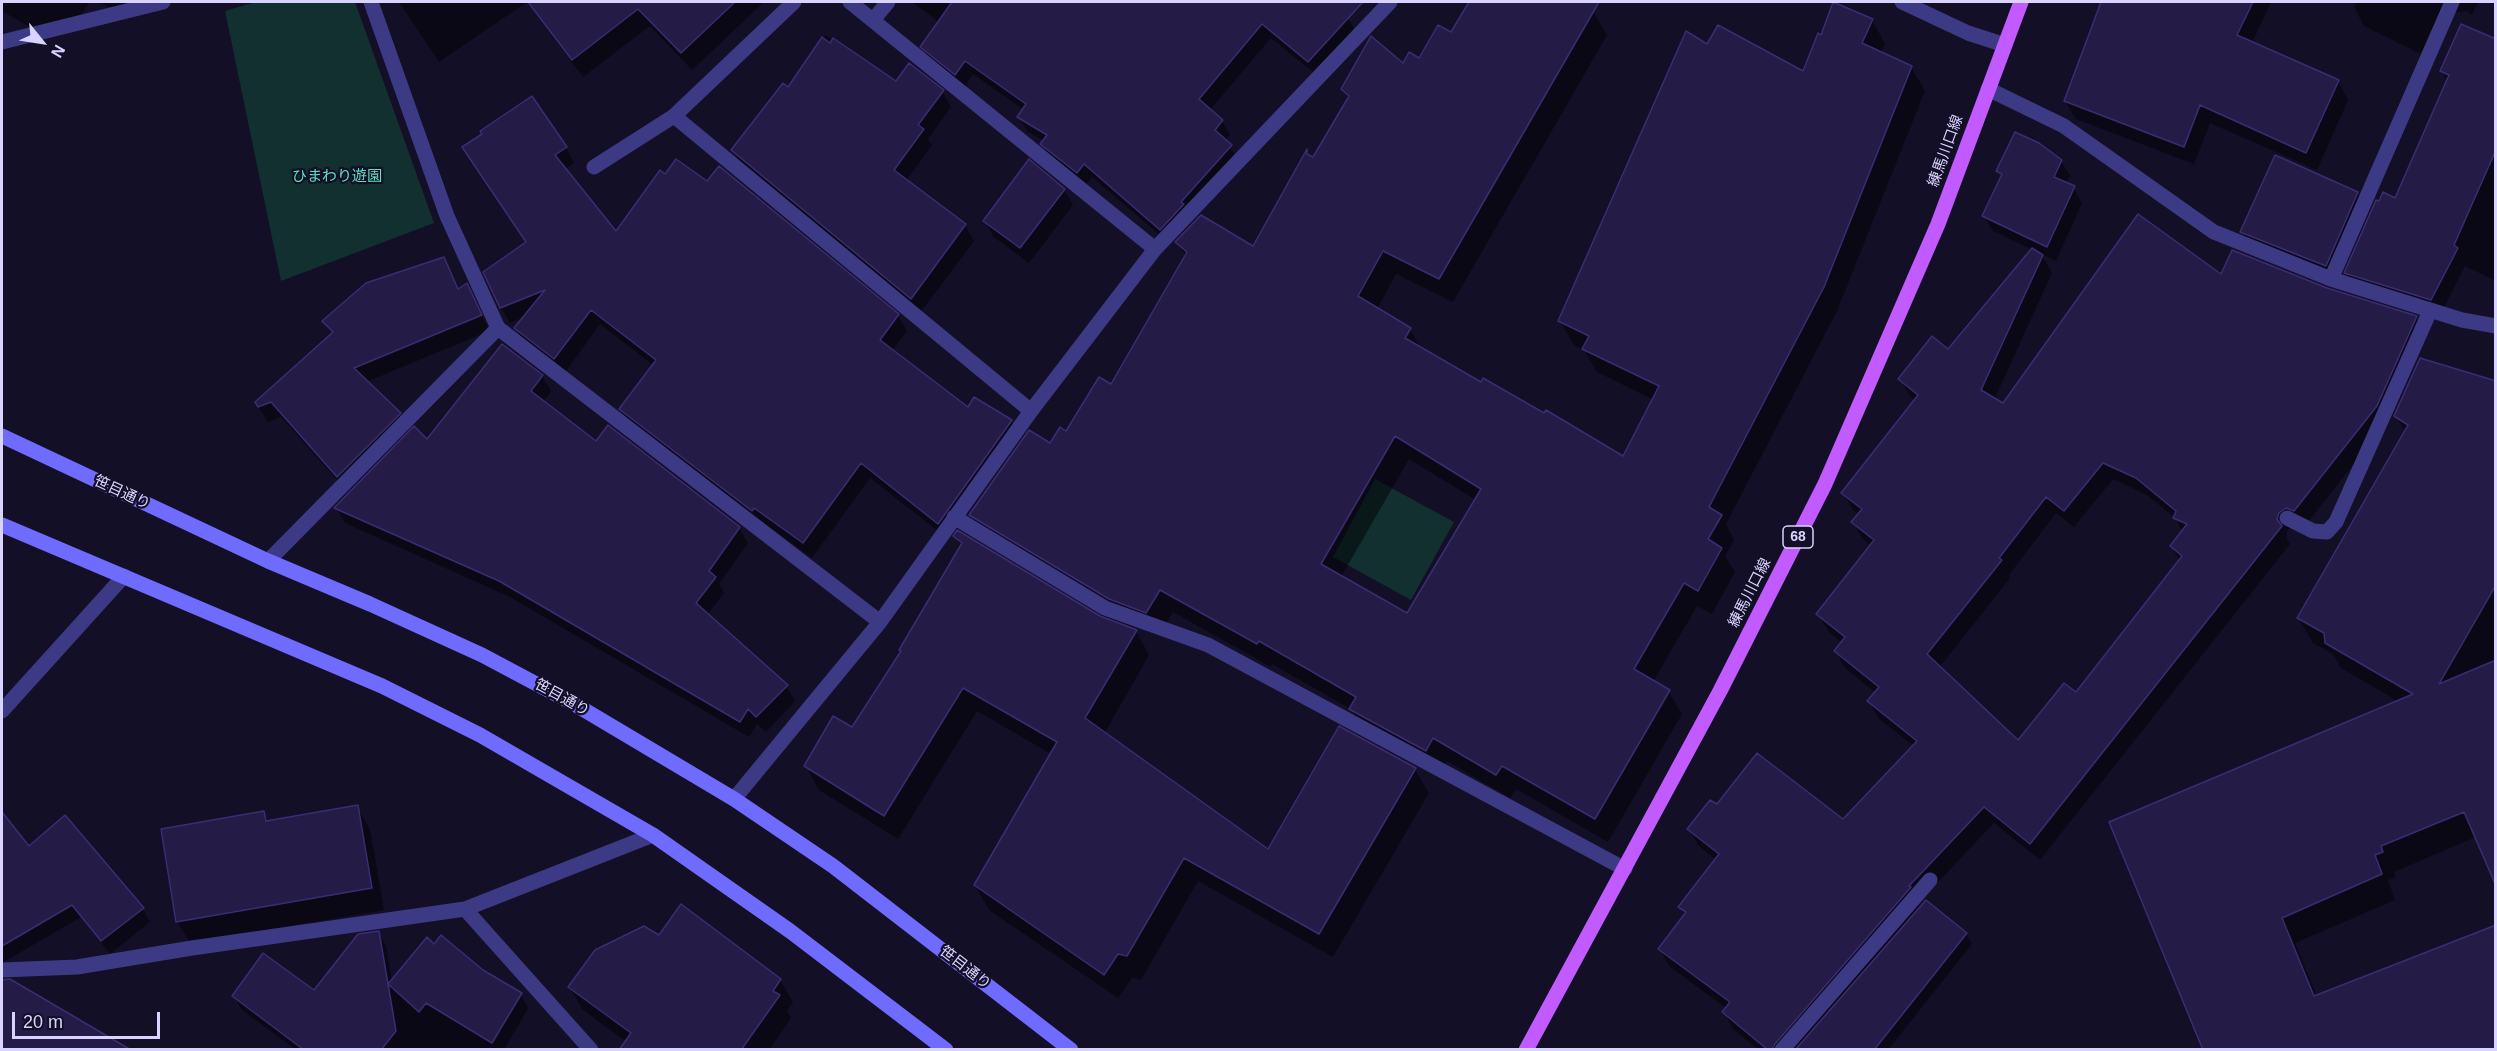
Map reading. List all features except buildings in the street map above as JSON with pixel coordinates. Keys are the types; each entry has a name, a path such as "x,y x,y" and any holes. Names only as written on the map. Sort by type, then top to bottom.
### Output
{"main road":[{"name":"練馬川口線","path":"1526,1050 1726,681 1826,484 1938,225 2021,2"},
{"name":"笹目通り","path":"2,436 268,561 482,655 576,705 734,798 833,866 1071,1050"},
{"path":"2,525 382,686 480,735 653,835 790,930 946,1050"}],"street":[{"path":"2,42 163,2"},
{"path":"371,2 447,216 498,328 880,622"},
{"path":"594,167 674,116 794,2"},
{"path":"850,2 1155,249"},
{"path":"873,20 888,2"},
{"path":"734,798 880,622 1031,411 1155,249 1390,2"},
{"path":"1902,2 1968,33 2005,45"},
{"path":"2331,279 2452,2"},
{"path":"1988,89 2064,126 2214,232 2331,279 2430,311 2496,326"},
{"path":"674,116 1031,411"},
{"path":"2287,518 2313,531 2327,532 2336,522 2430,311"},
{"path":"268,561 498,328"},
{"path":"954,517 1105,608 1208,645 1625,869"},
{"path":"2,711 124,576"},
{"path":"2,970 77,967 204,946 465,909 653,835"},
{"path":"1782,1050 1930,880"},
{"path":"465,909 591,1050"}],"green space":[{"name":"ひまわり遊園","path":"256,2 355,2 434,223 281,281 225,11"},
{"path":"1375,479 1454,522 1411,600 1333,557"}]}
